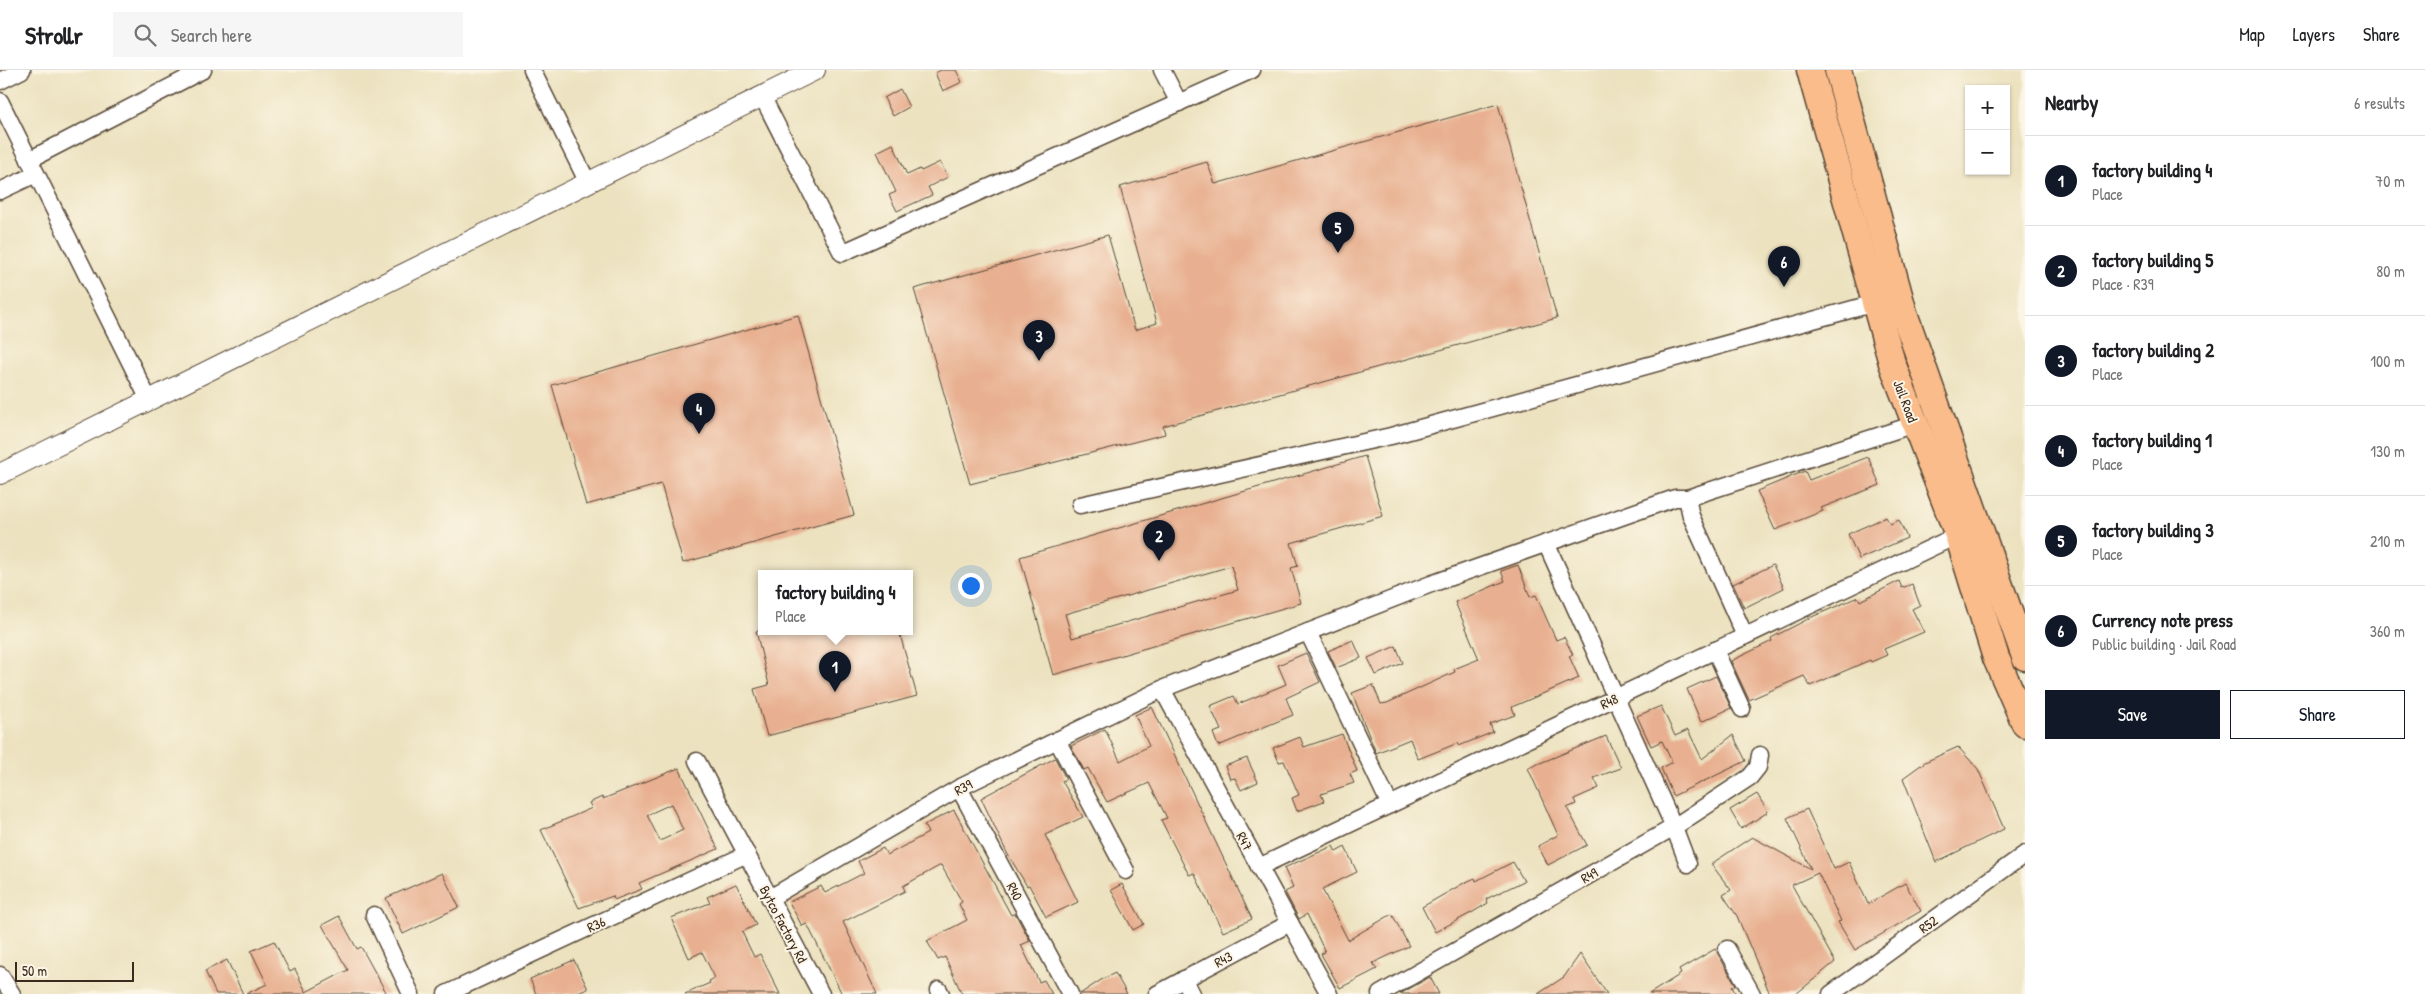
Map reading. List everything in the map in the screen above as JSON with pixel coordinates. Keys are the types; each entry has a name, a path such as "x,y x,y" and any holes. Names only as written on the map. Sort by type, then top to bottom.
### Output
{"main road":[{"name":"Jail Road","path":"1810,70 1892,363 1915,424 1969,532 1996,658 2025,724"},
{"path":"1838,70 1904,313 1969,532 2020,632 2025,657"}],"street":[{"path":"0,81 22,70"},
{"path":"0,191 33,167 203,70"},
{"path":"532,70 588,183"},
{"path":"0,474 815,70"},
{"path":"1162,70 1179,103"},
{"path":"762,96 842,253 1252,70"},
{"path":"0,101 149,400"},
{"path":"1080,505 1391,436 1875,304"},
{"name":"R39","path":"770,898 959,788 1162,689 1432,584 1546,543 1675,498 1687,498 1915,424"},
{"path":"1687,498 1691,516 1745,636"},
{"name":"R48","path":"1260,867 1715,650 1969,532"},
{"path":"1546,543 1674,827 1688,864"},
{"path":"1308,632 1390,805"},
{"path":"1715,650 1742,709"},
{"name":"R47","path":"1162,689 1329,994"},
{"path":"1057,740 1126,871"},
{"name":"R49","path":"1380,994 1674,827 1750,777 1758,767 1760,755"},
{"name":"Bytco Factory Rd","path":"697,761 821,994"},
{"name":"R40","path":"959,788 1070,994"},
{"name":"R36","path":"446,994 747,854"},
{"name":"R52","path":"1831,994 2025,854"},
{"path":"374,915 411,994"},
{"name":"R43","path":"1157,994 1290,924"},
{"path":"1727,949 1752,994"},
{"path":"0,974 12,994"},
{"path":"1184,979 1192,994"}],"building":[{"path":"941,70 956,70 962,82 943,91 935,73"},
{"path":"900,89 909,107 893,116 884,98"},
{"path":"1498,104 1557,318 1163,426 1165,434 970,484 914,289 1108,235 1135,330 1157,323 1120,187 1207,162 1215,184"},
{"path":"893,144 907,175 940,162 948,177 928,187 932,195 897,211 889,195 896,192 877,152"},
{"path":"798,315 854,515 683,563 661,484 586,505 552,385"},
{"path":"1365,456 1383,516 1291,543 1298,566 1291,568 1301,603 1053,675 1020,557","holes":["1231,566 1238,590 1072,638 1065,614"]},
{"path":"1868,457 1880,485 1821,508 1823,511 1775,530 1757,491 1805,471 1809,480"},
{"path":"1886,517 1890,524 1899,520 1907,538 1859,559 1848,534"},
{"path":"1518,565 1530,597 1536,595 1556,640 1564,637 1573,655 1569,656 1579,678 1512,707 1515,715 1490,724 1493,732 1459,746 1458,743 1418,759 1410,739 1376,753 1352,693 1373,685 1381,704 1387,703 1455,672 1454,669 1479,659 1455,602 1505,581 1501,571"},
{"path":"1773,565 1784,588 1744,608 1733,584"},
{"path":"1899,581 1902,588 1912,584 1920,605 1912,609 1924,632 1884,649 1887,655 1871,662 1870,660 1810,686 1804,676 1749,700 1731,661 1772,641 1771,638 1814,616 1858,597 1860,601"},
{"path":"756,631 758,631 758,635 900,635 917,696 767,736 754,689 769,685"},
{"path":"1353,640 1361,658 1336,668 1328,651"},
{"path":"1396,646 1403,663 1376,675 1368,658"},
{"path":"1306,653 1320,682 1286,698 1293,715 1218,746 1213,733 1221,730 1210,706 1234,696 1238,704 1286,684 1278,665"},
{"path":"1716,676 1731,708 1701,722 1687,689"},
{"path":"1661,706 1675,736 1688,730 1702,759 1733,735 1746,761 1673,796 1661,768 1672,762 1662,741 1651,746 1637,716"},
{"path":"1152,707 1252,919 1223,932 1194,873 1189,875 1161,820 1167,818 1149,783 1107,802 1088,768 1084,770 1071,746 1105,729 1120,761 1149,746 1135,715"},
{"path":"1342,734 1357,771 1350,774 1354,783 1321,794 1324,801 1297,811 1292,798 1299,795 1284,761 1279,762 1273,748 1300,737 1304,747"},
{"path":"1606,736 1621,768 1594,778 1599,788 1574,799 1576,804 1567,808 1587,845 1548,865 1538,846 1558,835 1528,768"},
{"path":"1958,747 1978,769 2004,829 1936,862 1903,778 1925,762"},
{"path":"1055,758 1066,779 1062,781 1083,817 1045,835 1078,902 1046,917 1029,885 1027,886 1007,853 981,798"},
{"path":"1247,758 1258,782 1241,790 1235,778 1230,779 1225,766"},
{"path":"679,768 718,849 639,883 642,889 614,900 613,896 579,908 541,830 592,808 589,803 602,797 603,799","holes":["671,804 683,830 660,841 647,815"]},
{"path":"1757,794 1768,812 1741,829 1730,810"},
{"path":"1807,809 1834,869 1849,862 1868,904 1905,883 1921,911 1855,950 1838,922 1841,921 1818,873 1792,885 1835,962 1796,994 1770,994 1737,916 1723,895 1731,890 1711,864 1752,837 1811,869 1787,818"},
{"path":"954,810 1011,915 1015,913 1030,941 1021,945 1039,982 1044,980 1052,994 962,994 945,957 938,960 927,941 967,920 959,904 962,902 941,865 903,886 905,891 843,922 877,994 842,994 807,924 802,926 789,902 821,886 825,893 864,873 858,861 883,848 887,855 928,833 924,825"},
{"path":"1333,846 1336,852 1345,847 1357,872 1322,889 1348,940 1392,914 1409,946 1373,963 1377,969 1340,988 1321,954 1325,952 1307,914 1299,919 1285,892 1293,888 1284,868"},
{"path":"1513,862 1524,881 1486,899 1488,903 1435,932 1422,907 1464,883 1475,878 1476,881"},
{"path":"442,873 459,907 403,934 386,898"},
{"path":"736,884 756,925 742,932 754,957 760,954 780,994 685,994 710,983 709,981 715,978 702,952 689,958 671,918 710,903 707,897"},
{"path":"1122,884 1144,924 1133,930 1111,890"},
{"path":"339,916 357,949 361,947 387,994 246,994 267,984 251,951 274,941 290,972 295,969 306,992 348,970 322,925"},
{"path":"1715,949 1736,985 1732,987 1736,994 1649,994 1681,974 1679,970"},
{"path":"1580,954 1607,994 1538,994 1564,977"},
{"path":"227,960 243,994 216,994 205,971"},
{"path":"574,960 588,989 574,994 536,994 530,979"},
{"path":"1115,973 1127,994 1080,994 1101,980"},
{"path":"1430,977 1439,994 1400,994"}],"place":[{"name":"factory building 3","path":"1338,253"},
{"name":"Currency note press","path":"1784,287"},
{"name":"factory building 2","path":"1039,361"},
{"name":"factory building 1","path":"699,434"},
{"name":"factory building 5","path":"1159,561"},
{"name":"factory building 4","path":"835,692"}]}
